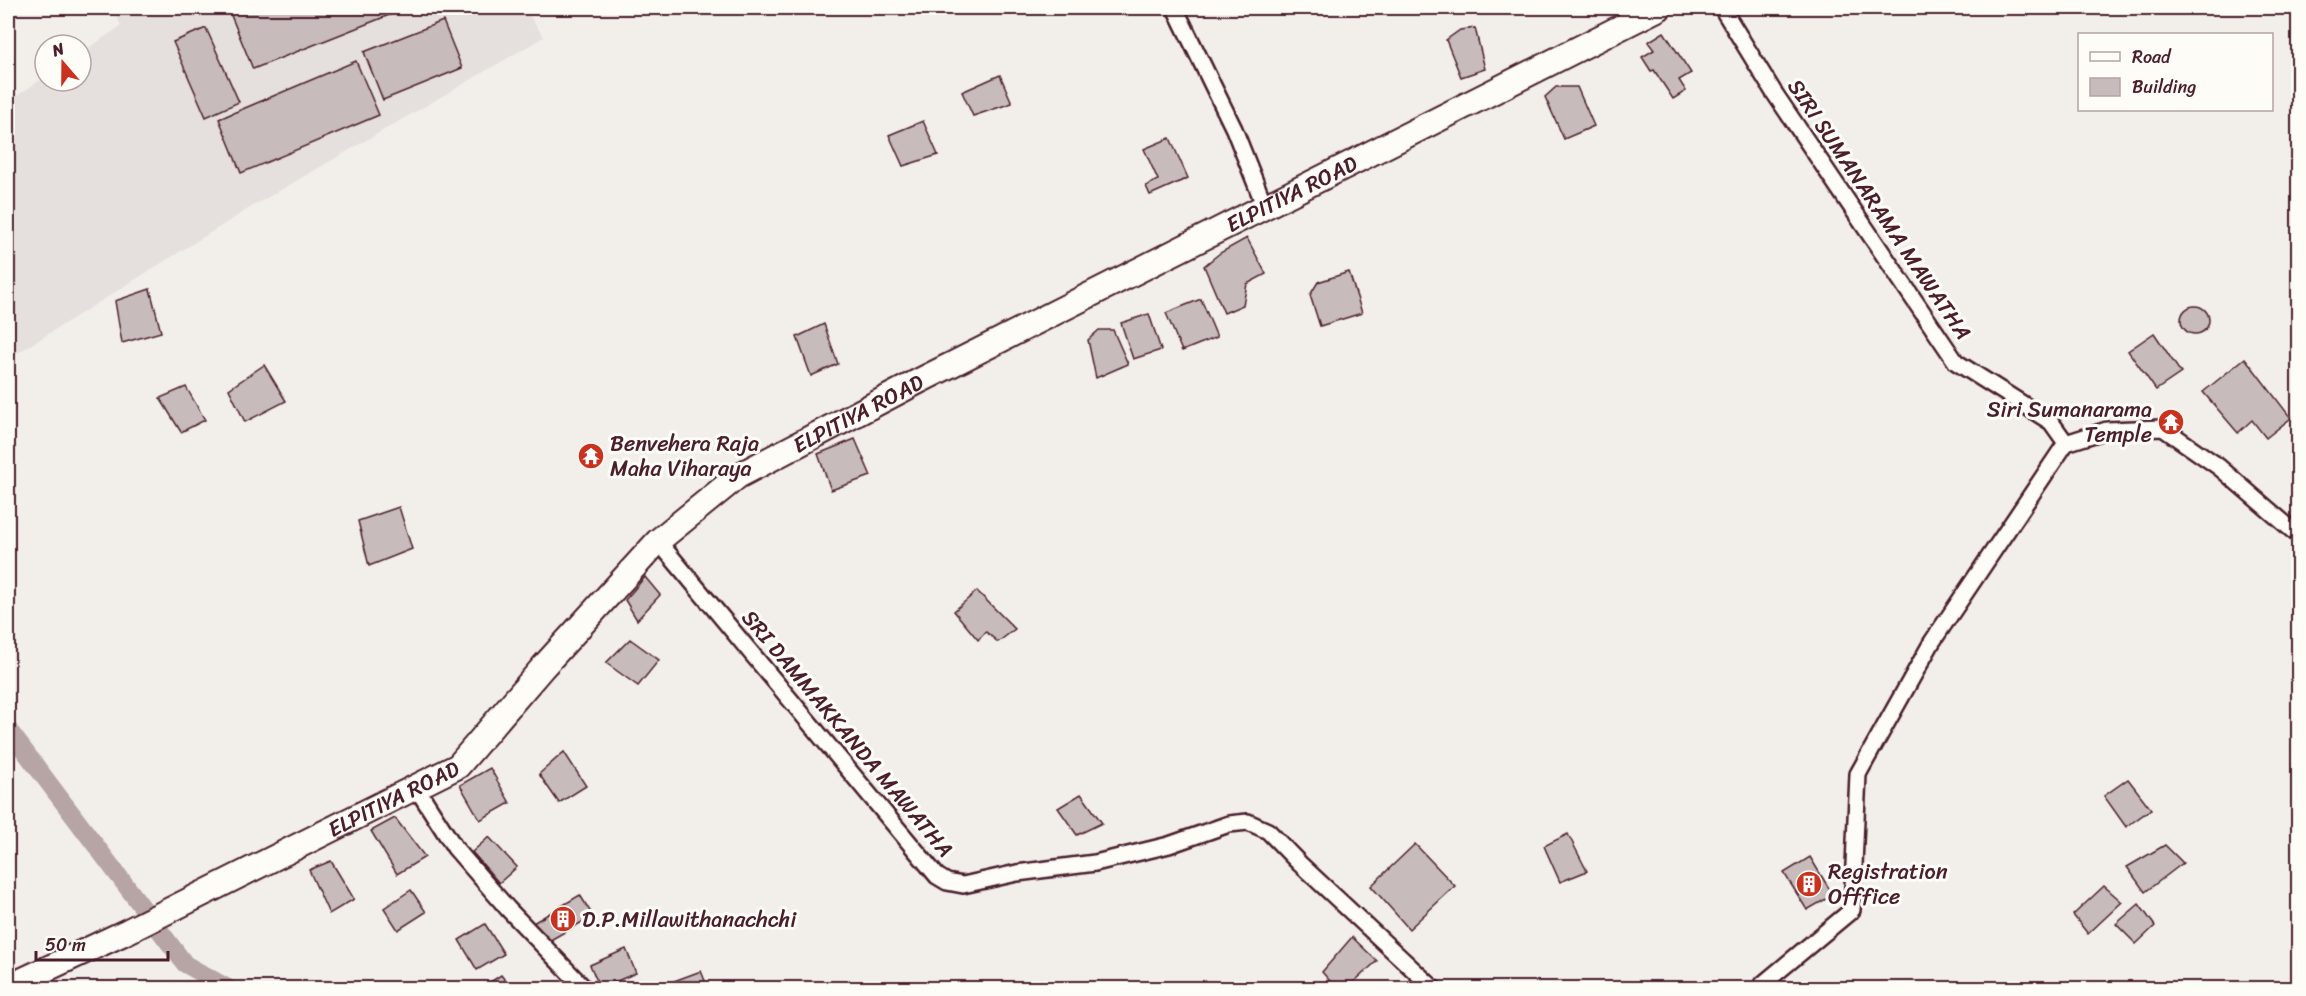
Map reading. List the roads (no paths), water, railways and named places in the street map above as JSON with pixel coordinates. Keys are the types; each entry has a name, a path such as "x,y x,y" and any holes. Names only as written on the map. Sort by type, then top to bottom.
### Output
{"main road":[{"name":"ELPITIYA ROAD","path":"8,987 135,928 458,766 543,667 658,541 738,476 928,377 1659,8"}],"street":[{"path":"1175,8 1234,129 1265,207"},
{"name":"SIRI SUMANARAMA MAWATHA","path":"1722,8 1773,91 1956,362 2051,422 2066,443"},
{"path":"1762,988 1763,984 1852,910 1858,774 1932,642 2066,443 2107,430 2163,428 2219,467 2298,536"},
{"name":"SRI DAMMAKKANDA MAWATHA","path":"658,541 937,876 948,882 963,885 1017,873 1095,863 1169,845 1229,824 1248,822 1268,831 1300,864 1433,988"},
{"path":"416,787 455,848 508,909 584,988"}],"waterway":[{"path":"8,729 185,964 228,988"}],"place":[{"name":"Siri Sumanarama Temple","path":"2171,422"},
{"name":"Benvehera Raja Maha Viharaya","path":"591,456"},
{"name":"Registration Offfice","path":"1809,884"},
{"name":"D.P.Millawithanachchi","path":"563,919"}]}
